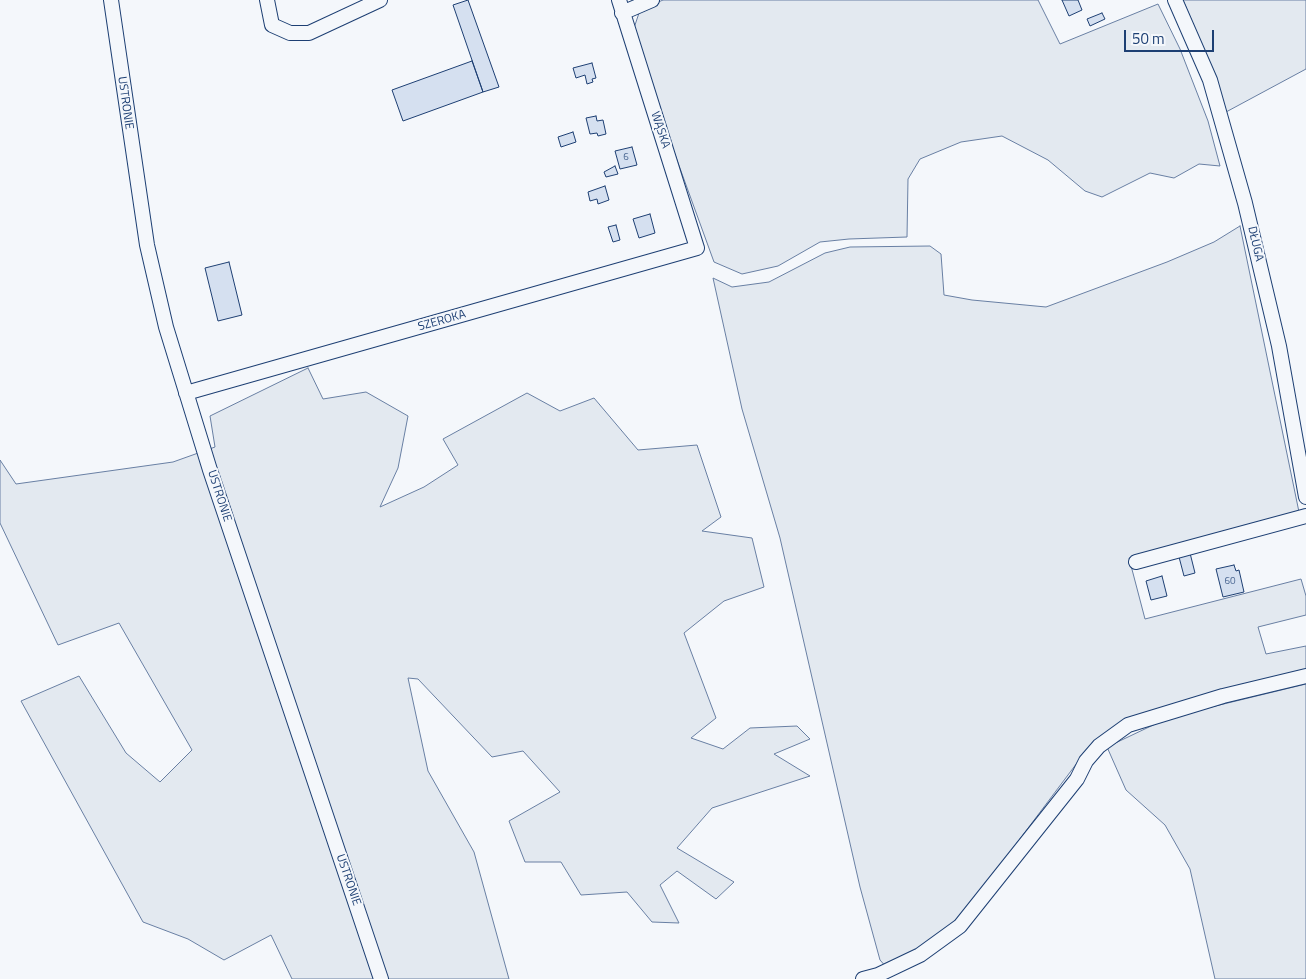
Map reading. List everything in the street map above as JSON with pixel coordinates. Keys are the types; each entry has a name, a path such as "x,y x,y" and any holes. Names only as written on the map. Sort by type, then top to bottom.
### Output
{"street":[{"name":"USTRONIE","path":"111,0 147,245 166,327 213,480 381,979"},
{"path":"267,0 272,25 290,33 309,33 380,0"},
{"name":"WĄSKA","path":"652,0 621,6 697,248"},
{"name":"DŁUGA","path":"1175,0 1210,80 1245,203 1301,448 1306,496"},
{"name":"SZEROKA","path":"186,393 697,248"},
{"path":"1136,562 1306,516"},
{"path":"863,979 920,955 960,926 1077,779 1086,761 1099,746 1128,725 1223,696 1306,676"}],"shaded area":[{"path":"663,0 1038,0 1060,44 1158,4 1180,49 1208,121 1220,166 1199,164 1174,178 1150,173 1102,197 1085,191 1048,160 1002,136 961,142 920,159 908,179 907,237 820,242 778,266 742,274 714,262 657,105 634,28 640,10"},
{"path":"1183,0 1306,0 1306,69 1226,112 1214,74"},
{"path":"1240,226 1299,512 1129,558 1145,619 1301,579 1306,596 1306,615 1258,627 1266,654 1306,646 1306,670 1219,691 1086,751 965,912 930,942 887,968 880,960 860,887 780,538 742,409 713,278 732,287 769,282 825,253 850,247 930,246 941,254 944,295 972,300 1046,307 1167,262 1214,242"},
{"path":"308,368 323,399 366,392 408,416 398,468 380,507 424,487 458,465 443,439 527,393 560,411 594,398 638,450 697,445 721,517 702,531 752,538 764,587 724,601 684,633 716,718 691,738 723,749 750,728 797,726 810,739 774,754 810,776 712,808 677,848 734,882 716,899 677,871 660,885 679,923 652,922 627,892 581,895 561,862 525,862 509,821 560,792 523,751 492,757 418,679 408,678 428,771 474,852 509,979 292,979 271,935 224,960 188,939 143,922 21,701 79,676 126,753 160,782 192,750 119,623 58,645 0,523 0,460 16,484 173,462 215,447 210,416"},
{"path":"1306,684 1306,979 1215,979 1190,869 1165,825 1126,790 1107,747 1170,717"}],"building":[{"path":"468,0 499,87 483,92 453,5"},
{"path":"1062,0 1078,0 1082,10 1069,16"},
{"path":"1102,13 1105,19 1090,26 1087,19"},
{"path":"472,61 483,92 403,121 392,90"},
{"path":"592,63 596,78 592,79 593,82 587,84 585,75 576,78 573,68"},
{"path":"596,116 597,121 603,120 606,134 598,136 597,133 590,134 586,118"},
{"path":"573,132 576,142 561,147 558,137"},
{"path":"632,147 637,165 620,169 615,151"},
{"path":"615,166 618,174 606,177 604,172"},
{"path":"605,186 609,200 598,204 597,199 590,201 588,192"},
{"path":"650,214 655,233 639,238 633,219"},
{"path":"616,225 620,240 613,242 608,227"},
{"path":"229,262 242,315 218,321 205,268"},
{"path":"1190,553 1195,573 1184,576 1179,557"},
{"path":"1234,565 1236,571 1239,570 1244,592 1223,597 1216,569"},
{"path":"1162,576 1167,596 1151,600 1146,581"}]}
